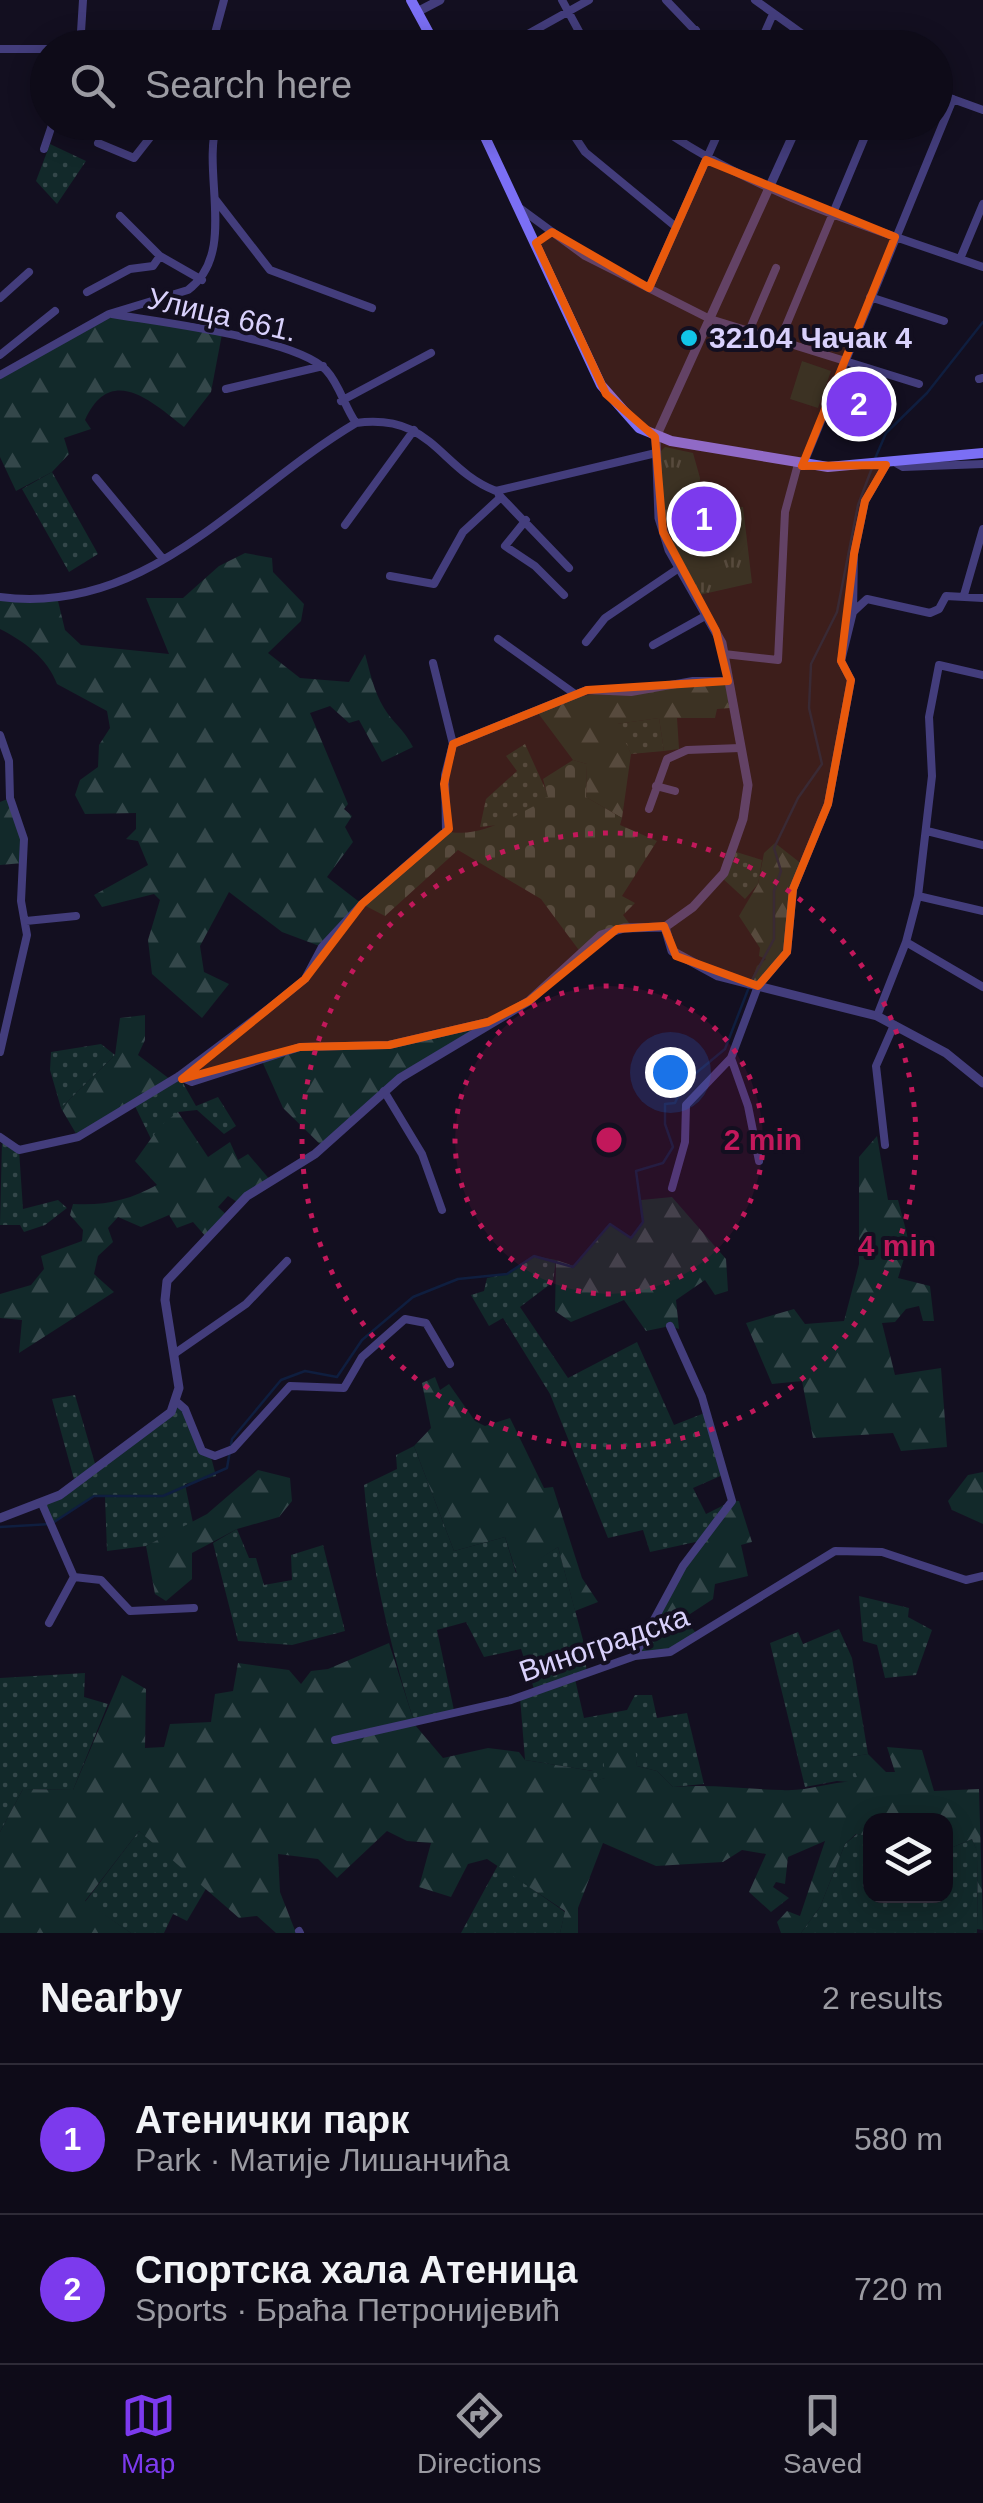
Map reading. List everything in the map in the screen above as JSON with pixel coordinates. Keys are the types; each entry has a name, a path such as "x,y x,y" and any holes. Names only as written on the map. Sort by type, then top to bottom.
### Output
{"main road":[{"path":"410,0 427,30"},
{"path":"487,140 610,400 633,424 656,437 800,464 864,467 983,453"}],"street":[{"path":"81,30 83,0"},
{"path":"216,30 224,0"},
{"path":"417,12 440,0"},
{"path":"562,0 579,30"},
{"path":"540,30 589,0"},
{"path":"666,0 696,30"},
{"path":"756,0 796,30"},
{"path":"766,30 773,14"},
{"path":"0,49 30,49"},
{"path":"953,99 983,110"},
{"path":"44,148 47,140"},
{"path":"98,143 134,158 148,140"},
{"path":"0,375 109,314 188,290 202,280 212,258 212,140"},
{"path":"577,140 585,152 676,226"},
{"path":"678,140 706,160 769,190 983,267"},
{"path":"649,288 715,140"},
{"path":"0,1518 42,1504 165,1417 177,1402 165,1293 173,1269 223,1224 247,1196 315,1154 384,1091 488,1022 529,1001 601,935 624,928 666,927 694,907 724,872 747,800 740,748 724,654 678,568 660,518 656,437 791,140"},
{"path":"780,340 864,140"},
{"path":"724,654 778,660 785,512 800,464 936,140"},
{"path":"212,196 270,270 372,308"},
{"path":"960,259 983,204"},
{"path":"520,209 585,256 710,319 919,384"},
{"path":"120,216 160,256 202,280"},
{"path":"536,243 552,232"},
{"path":"87,292 130,269 153,266 160,256"},
{"path":"749,331 776,268"},
{"path":"0,298 30,272"},
{"path":"870,297 944,321"},
{"path":"0,355 56,311"},
{"name":"Улица 661.","path":"109,314 278,346 323,366 356,423"},
{"path":"341,401 431,353"},
{"name":"Улица 661.","path":"226,389 323,366"},
{"path":"0,597 47,602 71,599 134,579 356,423 394,422 414,430 499,494 569,568"},
{"path":"345,525 414,430"},
{"path":"390,576 434,584 463,532 499,494 656,454"},
{"path":"672,1188 684,1142 686,1105 731,1058 758,986 786,952 793,889 828,804 851,680 841,661 853,612 854,554 865,501 888,464 902,468 983,464"},
{"path":"96,478 163,559"},
{"path":"526,520 504,546 535,566 564,595"},
{"path":"964,595 983,529"},
{"path":"586,642 605,618 678,568"},
{"path":"853,612 871,599 934,612 946,596 983,598"},
{"path":"653,645 707,616"},
{"path":"498,638 574,694"},
{"path":"0,1137 19,1150 78,1136 179,1076 306,979 322,947 362,904 446,831 445,774 453,744 433,663"},
{"path":"877,1016 906,942 918,896 932,776 929,717 938,664 983,675"},
{"path":"453,744 574,694 728,681"},
{"path":"0,734 9,761 10,798 24,839 21,902 26,921 24,958 0,1052"},
{"path":"648,808 664,762 683,751 740,748"},
{"path":"656,786 675,790"},
{"path":"926,831 983,845"},
{"path":"918,896 983,911"},
{"path":"26,921 76,916"},
{"path":"666,927 676,956 718,976 877,1016 946,1053 983,1083"},
{"path":"906,942 983,987"},
{"path":"179,1076 192,1082 300,1048 389,1046 488,1022"},
{"path":"885,1145 876,1066 894,1025"},
{"path":"731,1058 748,1106 758,1161"},
{"path":"384,1091 422,1154 442,1210"},
{"path":"174,1354 246,1304 287,1260"},
{"path":"177,1402 185,1409 202,1451 215,1456 234,1449 290,1386 344,1388 362,1357 404,1318 426,1323 450,1364"},
{"path":"635,1656 682,1566 732,1501 702,1397 670,1326"},
{"path":"42,1504 74,1578"},
{"name":"Виноградска","path":"334,1740 511,1700 635,1656 670,1652 835,1551 882,1552 966,1580 983,1576"},
{"path":"74,1578 101,1580 130,1611 194,1608"},
{"path":"49,1623 74,1578"}],"highlighted area":[{"path":"706,160 895,237 802,466 886,465 865,501 854,554 841,661 851,680 828,804 793,889 787,952 758,986 676,956 664,926 617,929 529,1001 488,1022 389,1045 300,1047 182,1079 305,979 362,904 449,829 444,784 453,744 587,690 728,681 716,631 663,532 655,437 606,394 536,243 552,232 649,288"}],"green space":[{"path":"50,144 86,161 57,204 36,181"},
{"path":"109,314 222,334 211,392 184,427 159,407 132,393 107,394 95,403 85,420 91,429 64,438 69,454 52,472 16,491 0,457 0,375"},
{"path":"802,361 831,371 818,408 790,399"},
{"path":"665,447 693,453 700,478 698,509 743,507 752,583 699,595 673,542 664,510 661,451"},
{"path":"52,472 98,554 69,572 22,489"},
{"path":"245,553 272,558 273,572 304,604 301,621 268,653 300,678 349,682 365,654 381,702 413,747 382,762 359,720 349,723 330,706 310,713 348,804 344,809 352,816 345,827 353,842 327,877 362,904 322,947 282,932 229,892 200,946 204,972 229,984 202,1018 152,974 148,940 160,900 154,894 102,907 94,895 148,865 138,841 126,839 136,829 136,813 85,814 75,795 80,780 98,767 99,745 110,728 107,711 57,684 34,652 0,629 0,597 58,601 65,630 81,645 169,654 146,598 183,598 219,566"},
{"path":"693,681 728,681 730,708 717,709 715,718 677,718 679,749 664,751 659,718 617,724 631,754 622,818 586,797 587,764 573,760 535,709 593,694"},
{"path":"659,718 664,751 631,754 616,724"},
{"path":"525,744 549,797 507,824 480,827 486,799 517,771 506,756"},
{"path":"573,760 587,764 586,797 622,818 620,825 657,841 622,896 635,903 623,915 632,927 617,929 581,953 541,899 458,850 385,916 362,904 446,831 469,832 492,826 534,806 533,801 548,797 543,779"},
{"path":"10,798 18,819 23,863 0,865 0,802"},
{"path":"775,843 803,865 793,889 787,952 758,986 750,984 757,966 766,959 759,956 760,948 739,916 758,884 764,853"},
{"path":"733,851 762,860 758,884 745,899 721,877"},
{"path":"145,1015 145,1040 138,1055 171,1080 78,1137 61,1108 115,1055 120,1018"},
{"path":"488,1022 384,1091 323,1147 283,1108 261,1059 285,1051 389,1045"},
{"path":"101,1044 115,1055 61,1108 50,1070 51,1052"},
{"path":"179,1076 196,1106 218,1097 236,1126 224,1134 197,1110 178,1112 151,1139 132,1100"},
{"path":"178,1112 208,1157 230,1142 238,1160 248,1154 271,1181 240,1204 228,1196 218,1207 229,1217 207,1238 193,1222 177,1228 169,1215 141,1227 118,1217 108,1228 113,1242 98,1256 94,1274 114,1292 19,1353 22,1320 0,1318 0,1294 31,1285 44,1269 41,1256 82,1241 83,1230 70,1215 73,1204 116,1201 157,1185 135,1161 160,1126"},
{"path":"877,1136 888,1200 898,1200 909,1242 898,1278 930,1286 934,1321 923,1321 919,1306 906,1309 895,1322 882,1323 895,1375 941,1368 947,1447 901,1451 893,1433 813,1438 802,1381 772,1384 746,1323 794,1309 805,1324 844,1321 859,1264 859,1157"},
{"path":"2,1140 19,1150 23,1209 58,1200 67,1208 45,1225 24,1232 20,1225 0,1225"},
{"path":"672,1197 726,1259 728,1291 715,1295 705,1280 676,1300 679,1329 670,1326 646,1331 624,1300 571,1322 555,1311 556,1260 574,1266 610,1224 631,1238 643,1222 641,1200"},
{"path":"534,1256 556,1260 553,1282 520,1307 568,1378 637,1342 674,1425 707,1412 725,1474 693,1488 706,1514 732,1501 700,1541 650,1552 643,1530 608,1538 550,1394 503,1318 489,1326 471,1295 484,1291 487,1278 507,1274"},
{"path":"435,1377 440,1390 449,1384 475,1421 485,1426 510,1418 544,1488 553,1487 582,1578 598,1602 575,1611 558,1547 517,1574 505,1537 454,1551 414,1446 431,1428 422,1383"},
{"path":"75,1395 96,1467 179,1403 202,1451 211,1457 216,1476 185,1484 193,1523 146,1546 107,1551 105,1496 94,1496 51,1524 42,1504 75,1483 52,1399"},
{"path":"414,1446 454,1551 505,1537 516,1573 558,1547 583,1640 587,1674 575,1679 584,1718 627,1710 635,1695 652,1695 657,1718 687,1713 704,1784 673,1787 657,1771 637,1766 634,1746 605,1778 593,1782 593,1771 525,1760 520,1697 535,1692 521,1649 484,1657 466,1622 437,1630 455,1715 415,1725 383,1606 364,1485 397,1469 396,1455"},
{"path":"258,1470 290,1478 292,1501 279,1517 237,1529 192,1553 192,1579 166,1601 155,1594 146,1546 207,1514"},
{"path":"983,1472 983,1524 952,1510 948,1501 968,1475"},
{"path":"732,1501 739,1501 752,1542 741,1545 748,1576 715,1584 713,1599 684,1618 699,1637 670,1652 635,1656 672,1585"},
{"path":"237,1529 249,1558 256,1558 264,1585 292,1580 291,1555 323,1545 345,1631 292,1645 238,1641 213,1543"},
{"path":"859,1596 909,1608 908,1617 932,1630 916,1675 885,1678 877,1645 863,1641"},
{"path":"839,1629 852,1658 868,1754 850,1757 860,1783 837,1781 805,1787 770,1643 798,1632 803,1644"},
{"path":"389,1643 415,1725 443,1758 488,1748 519,1752 525,1760 593,1771 594,1781 605,1778 603,1753 635,1745 637,1766 657,1771 673,1787 792,1790 859,1782 849,1757 868,1754 886,1772 895,1772 887,1747 922,1750 934,1791 979,1789 983,1930 977,1929 978,1854 972,1839 953,1847 953,1813 863,1813 863,1835 856,1834 845,1844 820,1907 801,1933 781,1933 777,1922 787,1911 800,1916 825,1841 788,1857 785,1884 776,1882 773,1887 789,1898 771,1912 749,1892 766,1854 742,1850 723,1862 656,1866 603,1843 578,1908 578,1933 560,1933 565,1911 487,1859 468,1864 451,1897 419,1887 431,1843 407,1841 387,1831 337,1878 318,1859 278,1854 280,1892 296,1933 276,1933 257,1916 239,1918 139,1831 85,1901 131,1933 0,1933 0,1832 23,1789 73,1790 122,1675 146,1689 145,1748 164,1747 170,1724 211,1722 215,1694 233,1691 238,1663 289,1670 301,1684 311,1671 328,1669"},
{"path":"85,1673 84,1697 108,1704 73,1790 23,1789 0,1832 0,1678"},
{"path":"139,1831 207,1887 187,1921 173,1914 164,1933 131,1933 85,1902"},
{"path":"857,1834 863,1835 863,1903 953,1903 953,1847 972,1839 978,1853 977,1933 801,1933 820,1907 845,1844"},
{"path":"498,1865 565,1912 560,1933 461,1933"}],"waterway":[{"path":"874,461 886,433 927,393 983,322"},
{"path":"752,980 774,939 774,891 781,871 774,848 798,798 822,764 809,708 811,664 837,612 858,505 872,468"},
{"path":"0,1527 51,1524 94,1496 163,1496 227,1468 232,1439 281,1380 305,1371 337,1377 362,1340 413,1297 458,1279 507,1274 534,1256 573,1267 610,1224 631,1238 643,1222 636,1171 663,1163 673,1147 665,1124 665,1104 675,1103 684,1083 725,1049 749,987"}],"place":[{"name":"32104 Чачак 4","path":"689,338"},
{"name":"Спортска хала Атеница","path":"859,404"},
{"name":"Атенички парк","path":"704,519"}]}
